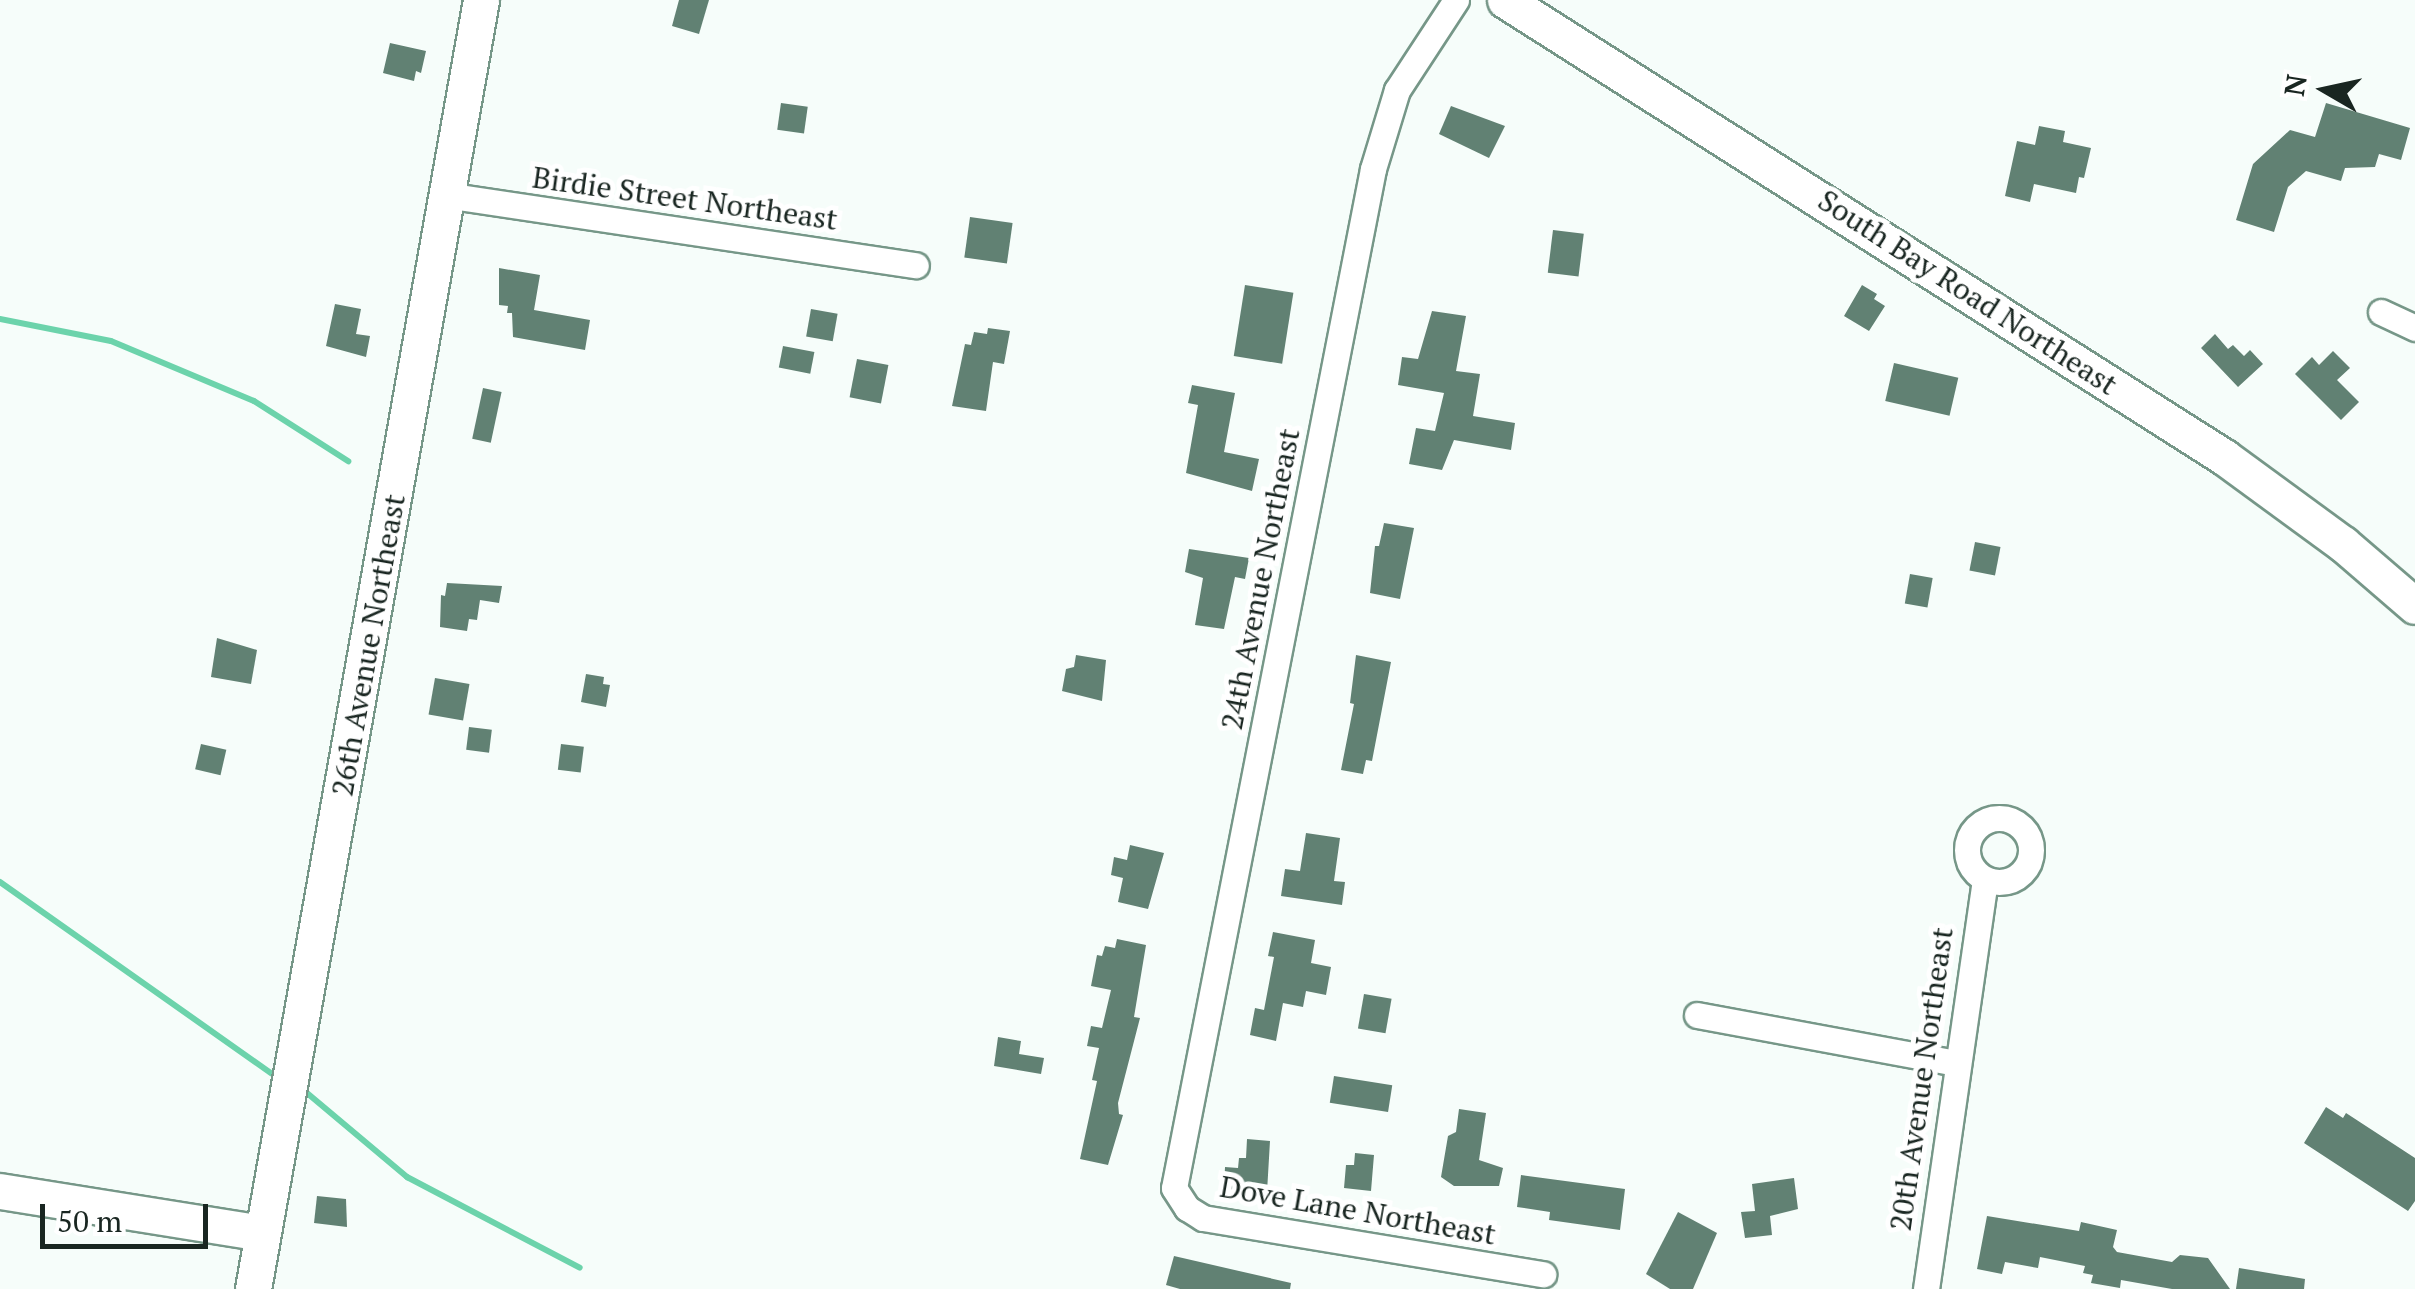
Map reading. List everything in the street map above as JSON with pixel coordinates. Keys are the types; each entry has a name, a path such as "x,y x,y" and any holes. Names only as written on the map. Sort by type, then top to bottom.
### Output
{"street":[{"name":"26th Avenue Northeast","path":"253,1289 410,420 481,0"},
{"name":"24th Avenue Northeast","path":"1174,1188 1373,169 1397,90 1456,0"},
{"name":"South Bay Road Northeast","path":"1506,0 2224,457 2343,544 2415,606"},
{"name":"Birdie Street Northeast","path":"445,195 916,265"},
{"path":"2381,312 2415,328"},
{"name":"20th Avenue Northeast","path":"1926,1289 1955,1062 1985,880"},
{"path":"1697,1015 1955,1062"},
{"name":"Dove Lane Northeast","path":"1174,1188 1188,1208 1203,1218 1543,1274"},
{"path":"0,1192 261,1233"}],"building":[{"path":"679,0 709,0 699,34 672,26"},
{"path":"390,43 426,51 421,73 416,71 414,81 383,73"},
{"path":"781,103 808,107 804,133 777,130"},
{"path":"2326,103 2410,128 2401,160 2379,154 2375,167 2345,168 2341,181 2306,171 2288,187 2274,232 2236,220 2253,164 2290,130 2315,137"},
{"path":"1451,106 1505,126 1489,158 1439,134"},
{"path":"2039,126 2065,131 2063,142 2091,148 2084,178 2079,177 2076,193 2034,184 2030,202 2005,196 2017,141 2035,145"},
{"path":"970,217 1013,223 1007,264 964,258"},
{"path":"1553,230 1584,234 1579,276 1548,273"},
{"path":"499,268 540,275 534,310 590,320 585,350 513,337 512,313 507,313 508,306 499,305"},
{"path":"1245,285 1293,293 1282,364 1234,356"},
{"path":"1862,285 1877,294 1874,299 1885,306 1869,331 1844,316"},
{"path":"335,304 361,309 356,334 370,336 366,357 326,346"},
{"path":"811,309 838,314 833,341 806,337"},
{"path":"1432,311 1466,316 1456,371 1480,374 1473,416 1515,423 1511,450 1454,440 1442,470 1409,464 1416,428 1435,431 1444,393 1398,385 1402,357 1418,359"},
{"path":"988,328 1010,331 1004,364 993,362 986,411 952,406 965,344 971,345 974,332 987,334"},
{"path":"2215,334 2228,349 2233,345 2244,356 2250,350 2263,364 2238,387 2201,348"},
{"path":"783,346 814,352 810,374 779,368"},
{"path":"2333,351 2350,368 2337,380 2359,402 2341,420 2295,374 2312,357 2319,365"},
{"path":"857,359 888,365 881,403 850,397"},
{"path":"1894,363 1958,378 1950,416 1885,401"},
{"path":"1192,385 1235,393 1224,452 1259,459 1252,491 1186,473 1198,405 1188,403"},
{"path":"483,388 502,392 491,443 472,439"},
{"path":"1384,523 1414,528 1400,599 1370,593 1375,546 1379,546"},
{"path":"1975,542 2001,547 1995,575 1969,570"},
{"path":"1189,549 1249,558 1245,579 1235,577 1224,629 1195,625 1203,578 1185,572"},
{"path":"1910,574 1933,578 1927,608 1905,604"},
{"path":"447,583 502,586 499,603 480,600 477,620 469,619 467,631 440,627 441,595 445,596"},
{"path":"217,638 257,650 251,684 211,677"},
{"path":"1076,655 1106,660 1102,701 1062,691 1066,669 1074,667"},
{"path":"1356,655 1391,662 1372,761 1366,760 1363,774 1341,770 1354,704 1350,703"},
{"path":"586,674 604,677 603,684 610,685 606,707 581,702"},
{"path":"435,678 469,684 463,721 429,714"},
{"path":"469,727 492,730 489,753 466,750"},
{"path":"201,744 226,750 220,775 195,769"},
{"path":"561,744 584,747 581,773 558,770"},
{"path":"1306,833 1340,838 1334,881 1345,882 1342,905 1281,896 1285,869 1300,871"},
{"path":"1130,845 1164,853 1148,909 1118,902 1123,878 1111,875 1114,857 1127,860"},
{"path":"1273,932 1315,940 1311,963 1331,967 1326,995 1306,991 1303,1007 1283,1003 1276,1041 1250,1035 1255,1008 1264,1010 1274,957 1268,956"},
{"path":"1117,939 1146,945 1134,1017 1140,1018 1118,1103 1119,1114 1123,1115 1108,1165 1080,1159 1097,1081 1092,1080 1099,1048 1087,1046 1091,1026 1102,1028 1111,990 1091,986 1097,955 1102,956 1105,946 1115,948"},
{"path":"1364,994 1392,999 1385,1033 1358,1028"},
{"path":"998,1037 1021,1041 1019,1054 1044,1058 1041,1074 994,1066"},
{"path":"1334,1076 1392,1085 1388,1112 1330,1103"},
{"path":"2326,1107 2343,1118 2346,1113 2415,1158 2415,1201 2408,1211 2304,1143"},
{"path":"1459,1109 1486,1113 1479,1160 1503,1168 1499,1186 1454,1186 1441,1177 1448,1136 1456,1132"},
{"path":"1247,1139 1270,1141 1267,1192 1224,1189 1225,1167 1238,1168 1239,1158 1246,1158"},
{"path":"1355,1153 1374,1155 1371,1191 1344,1188 1346,1165 1354,1165"},
{"path":"1521,1175 1625,1189 1620,1230 1549,1220 1550,1212 1517,1207"},
{"path":"1794,1178 1798,1209 1770,1216 1772,1235 1745,1238 1741,1212 1755,1211 1752,1184"},
{"path":"317,1196 346,1199 347,1227 314,1223"},
{"path":"1678,1212 1717,1233 1693,1289 1670,1289 1646,1274"},
{"path":"1987,1216 2079,1231 2081,1222 2117,1230 2113,1247 2117,1252 2172,1262 2180,1255 2208,1258 2230,1289 2172,1289 2121,1280 2120,1288 2091,1283 2093,1275 2083,1273 2085,1266 2040,1257 2038,1268 2005,1262 2002,1274 1977,1269"},
{"path":"1174,1256 1291,1283 1290,1289 1180,1289 1166,1285"},
{"path":"2239,1268 2305,1279 2304,1289 2236,1289"}],"waterway":[{"path":"0,319 111,341 254,401 348,461"},
{"path":"0,882 271,1073"},
{"path":"307,1093 407,1177 580,1268"}]}
